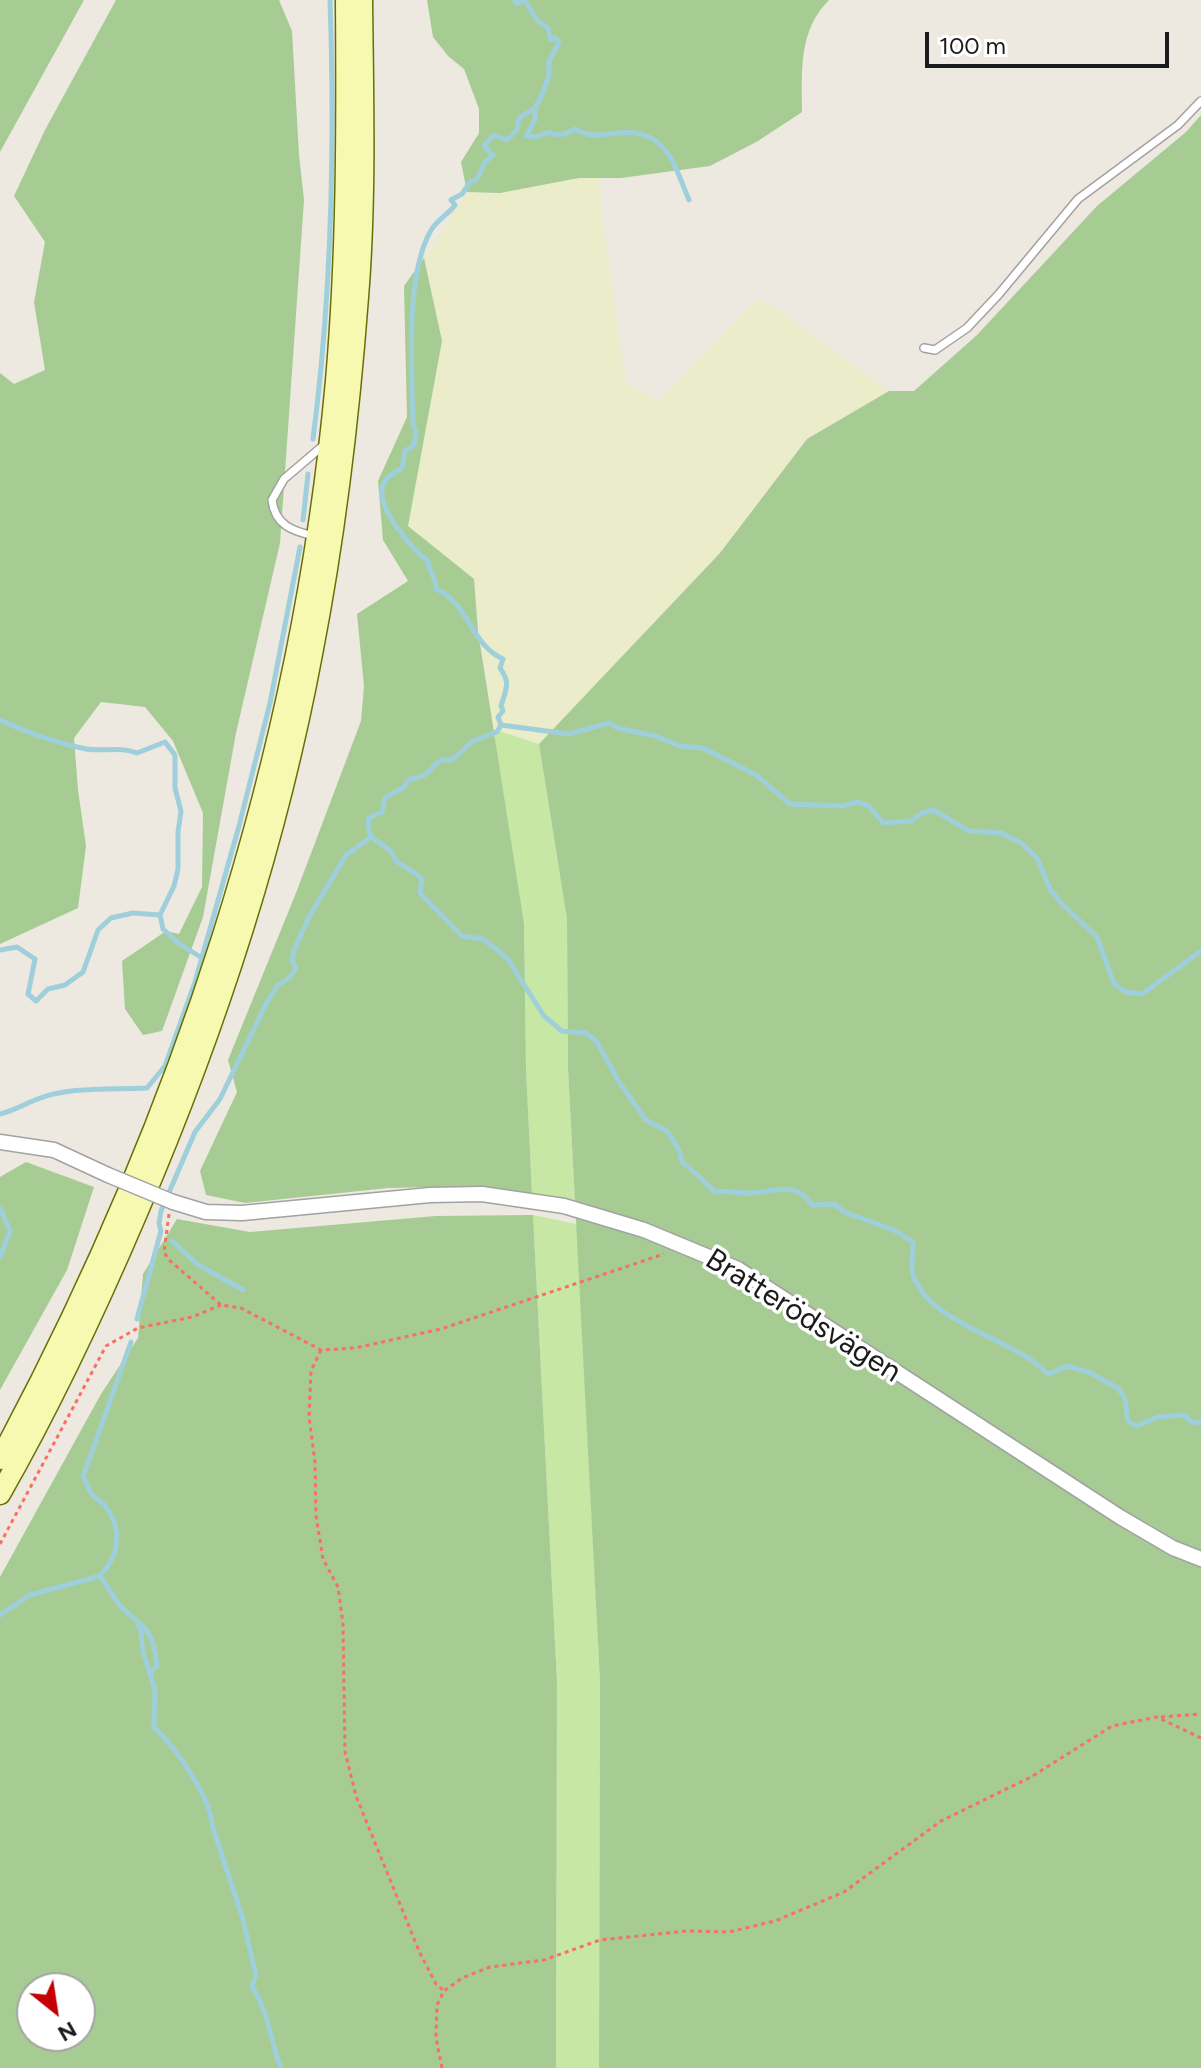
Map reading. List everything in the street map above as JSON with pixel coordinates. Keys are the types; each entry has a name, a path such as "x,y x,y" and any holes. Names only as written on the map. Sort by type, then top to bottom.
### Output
{"main road":[{"path":"0,1494 53,1397 96,1308 180,1112 244,928 285,776 312,656 342,310 348,182 346,0"},
{"path":"0,1459 81,1300 159,1121 228,925 270,771 345,441 359,294 364,184 362,0"}],"street":[{"name":"Bratterödsvägen","path":"0,1142 54,1150 173,1202 206,1212 242,1213 430,1195 482,1194 564,1206 644,1230 738,1269 1120,1517 1173,1548 1201,1559"}],"lane":[{"path":"924,348 935,350 967,328 1078,199 1178,125 1201,101"},
{"path":"324,538 287,528 278,520 272,500 284,479 329,440"}],"path":[{"path":"173,1202 166,1221 164,1252 169,1260 221,1305"},
{"path":"0,1544 106,1346 138,1328 192,1317 221,1305 241,1308 321,1350 355,1348 441,1329 648,1262 666,1253 673,1242"},
{"path":"321,1350 311,1371 309,1417 315,1462 316,1516 323,1559 338,1587 343,1624 345,1752 356,1796 419,1951 436,1984 444,1991"},
{"path":"442,2068 435,2021 437,2005 444,1991 462,1978 490,1967 544,1960 600,1940 687,1931 729,1932 775,1921 844,1892 941,1821 1031,1777 1112,1726 1157,1717 1201,1714"},
{"path":"1157,1717 1201,1738"}],"green space":[{"path":"0,0 84,0 0,152"},
{"path":"116,0 279,0 292,31 304,200 280,543 236,733 203,917 162,1031 143,1035 125,1009 122,961 166,931 179,934 202,887 203,813 173,741 145,707 101,702 74,738 86,846 78,908 0,944 0,373 14,384 45,370 34,302 45,242 14,196 45,130"},
{"path":"427,0 829,0 819,12 807,38 802,67 802,112 758,141 710,166 621,178 579,178 500,193 467,192 461,162 479,133 479,109 464,69 448,56 433,37"},
{"path":"1201,115 1201,2068 599,2068 600,1681 568,1068 567,919 539,744 720,553 807,439 889,391 914,391 977,335 1097,206 1186,132"},
{"path":"579,178 600,178 601,208 626,383 659,400 757,299 777,308 889,391 806,439 720,553 539,744 493,729 473,579 408,526 442,341 424,258 467,192 500,193"},
{"path":"424,258 442,341 408,526 474,579 478,631 524,923 532,1193 432,1187 388,1188 245,1203 206,1195 200,1171 237,1092 228,1060 361,721 364,686 357,614 408,581 383,540 378,481 407,417 404,286"},
{"path":"493,729 539,744 567,919 568,1068 575,1200 532,1193 524,923"},
{"path":"26,1162 94,1187 67,1270 0,1390 0,1177"},
{"path":"533,1215 577,1224 600,1681 599,2068 556,2068 557,1682"},
{"path":"533,1215 557,1682 556,2068 0,2068 0,1577 101,1394 138,1338 143,1274 177,1219 250,1232 436,1216"}],"waterway":[{"path":"313,439 328,274 332,110 330,0"},
{"path":"137,1319 161,1231 161,1211 195,1132 220,1099 267,1002 278,985 289,978 296,968 292,960 294,950 309,917 346,855 371,837 369,818 382,812 385,798 404,787 408,780 423,776 439,762 452,760 473,741 497,732 501,725 498,717 503,711 501,706 506,686 506,678 500,668 503,659 483,644 456,604 436,589 428,561 396,527 382,494 384,482 402,468 405,451 414,445 413,299 422,251 433,228 455,205 451,200 477,179 485,162 493,155 484,146 494,135 507,140 517,130 519,118 535,108 549,75 549,61 559,42 555,38 551,40 548,28 537,20 525,1 516,3 515,0"},
{"path":"535,108 535,120 526,136 535,137 550,132 554,135 565,134 575,129 591,135 634,133 647,136 666,151 689,200"},
{"path":"303,520 308,474"},
{"path":"0,1114 62,1092 147,1088 165,1066 195,982 239,826 270,703 300,547"},
{"path":"0,720 42,737 86,749 137,753 165,742 175,755 175,788 181,811 178,869 174,886 160,915 163,929 202,958"},
{"path":"501,725 569,734 609,723 680,746 703,748 756,775 790,804 842,806 858,802 869,806 883,823 911,821 933,810 969,831 1001,833 1021,843 1037,858 1050,889 1097,937 1114,984 1126,992 1142,994 1201,951"},
{"path":"371,837 391,851 396,861 422,878 420,893 462,936 483,939 507,958 544,1016 562,1031 586,1033 597,1042 619,1082 646,1120 668,1132 682,1162 715,1192 793,1190 812,1205 834,1204 844,1212 896,1231 913,1242 915,1280 926,1296 957,1321 1015,1350 1048,1374 1068,1366 1091,1373 1119,1389 1125,1399 1128,1421 1136,1426 1158,1417 1184,1415 1192,1422 1201,1423"},
{"path":"0,950 17,947 35,959 28,994 36,1001 48,989 65,985 83,972 98,930 111,918 133,913 160,915"},
{"path":"0,1208 10,1231 0,1257"},
{"path":"172,1241 197,1264 243,1290"},
{"path":"131,1342 83,1477 92,1494 111,1516 117,1534 115,1551 100,1576 120,1606 137,1621 155,1690 154,1728 181,1759 199,1787 210,1814 242,1916 256,1975 252,1987 266,2016 281,2068"},
{"path":"0,1615 30,1595 100,1576"},
{"path":"138,1622 147,1631 154,1647 157,1666 151,1672"}]}
